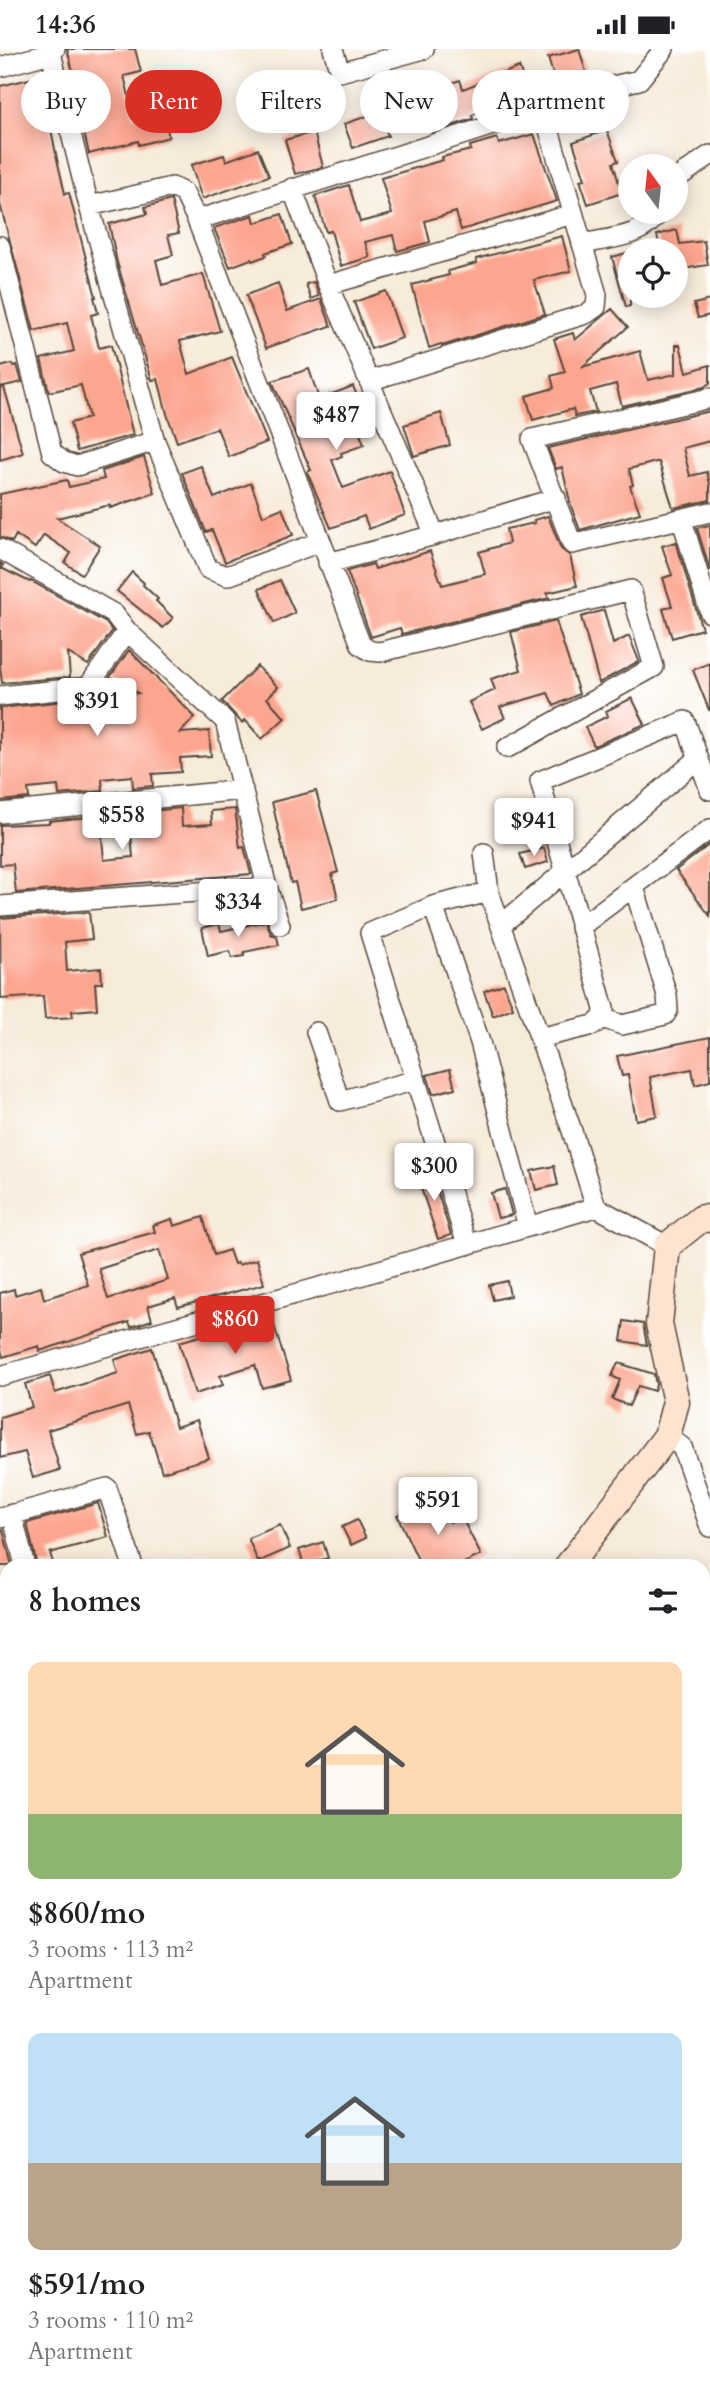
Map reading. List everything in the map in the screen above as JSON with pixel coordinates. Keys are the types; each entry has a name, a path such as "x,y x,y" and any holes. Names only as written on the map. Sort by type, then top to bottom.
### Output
{"street":[{"path":"333,49 340,72 424,49"},
{"path":"629,83 639,81 664,49"},
{"path":"0,67 53,51 89,206 155,440 208,569 227,576 320,542"},
{"path":"197,220 472,131"},
{"path":"369,381 586,314 596,307 597,295 550,133"},
{"path":"688,171 710,155"},
{"path":"89,206 172,187 184,193 197,220 361,645 370,651 380,652 631,590 654,667 508,748"},
{"path":"292,188 327,285 435,535"},
{"path":"327,285 573,214"},
{"path":"582,244 635,232 650,224"},
{"path":"0,246 52,453 77,467 155,440"},
{"path":"710,398 532,439 572,544 710,512"},
{"path":"328,562 435,535 556,498"},
{"path":"682,520 710,613"},
{"path":"0,549 114,614 127,631 225,721 267,887 280,925"},
{"path":"0,696 88,687 127,631"},
{"path":"539,1038 594,1025 603,1018 604,1009 540,781 685,721 710,790"},
{"path":"501,925 698,759"},
{"path":"0,813 243,790"},
{"path":"580,927 710,829"},
{"path":"484,853 489,892 596,1207 667,1246"},
{"path":"0,906 267,887"},
{"path":"603,1018 622,1025 665,1015 668,1010 667,995 634,887"},
{"path":"467,1245 370,933 433,906 489,892"},
{"path":"433,906 480,1042 528,1227"},
{"path":"316,1032 340,1101 416,1080"},
{"path":"0,1377 596,1207"},
{"path":"573,1559 667,1436 676,1402 659,1324 667,1246 702,1218 710,1219"},
{"path":"667,1436 682,1447 710,1527"},
{"path":"22,1559 6,1516 107,1488 131,1559"}],"building":[{"path":"67,49 135,49 140,70 125,70 125,133 168,133 169,137 139,145 138,141 89,154 84,133 111,133 111,70 73,70"},
{"path":"579,49 585,70 552,70 548,58"},
{"path":"21,81 21,133 52,133 65,194 69,193 96,297 98,313 91,315 99,348 111,345 133,435 77,451 70,423 89,418 81,385 49,392 41,359 74,351 67,323 34,331 0,204 0,86"},
{"path":"458,81 463,89 472,85 472,119 458,124"},
{"path":"360,119 360,133 387,133 388,136 353,148 346,123"},
{"path":"314,133 323,167 295,174 285,140"},
{"path":"598,133 608,133 618,161 613,163 618,180 618,194 588,204 580,180 585,179 573,142"},
{"path":"534,134 557,201 461,230 456,212 425,221 430,242 397,251 393,235 365,242 370,257 341,266 331,231 326,232 315,196 349,185 360,222 392,214 381,178 443,160 442,157 471,150 470,146 497,138 499,144"},
{"path":"258,149 269,176 202,199 191,165 224,155 226,161"},
{"path":"171,200 179,233 168,235 173,255 156,260 162,285 203,274 220,331 180,341 189,374 232,357 267,442 229,457 217,428 177,442 158,379 152,380 117,262 109,224 147,214 145,207"},
{"path":"282,214 292,244 265,253 266,256 230,267 214,228 253,215 255,223"},
{"path":"677,230 679,238 658,238 657,235"},
{"path":"562,236 571,271 534,280 545,314 429,348 412,285 449,275 448,271 477,263 476,259"},
{"path":"704,241 708,265 688,268 688,243"},
{"path":"618,255 618,278 612,257"},
{"path":"314,282 319,296 311,299 306,284"},
{"path":"278,283 287,311 321,299 331,326 266,348 246,295"},
{"path":"386,291 402,338 371,349 354,302"},
{"path":"710,300 710,315 698,318 694,304"},
{"path":"612,309 628,327 582,367 640,351 648,380 676,374 676,345 680,345 687,372 710,365 710,383 704,387 622,406 616,384 590,391 596,412 575,416 573,409 533,420 526,396 554,388 551,376 565,372 554,339 573,333 575,340"},
{"path":"17,365 22,382 0,387 0,367"},
{"path":"309,369 319,399 353,386 365,416 355,420 364,445 341,453 342,456 332,460 343,488 390,471 405,515 369,529 364,516 331,528 307,472 311,470 272,381"},
{"path":"4,387 23,453 0,460 0,388"},
{"path":"710,411 710,441 683,448 690,476 707,472 710,500 673,508 659,462 656,462 629,469 633,485 630,486 640,513 580,530 562,467 556,469 548,448"},
{"path":"441,413 450,445 414,456 404,425"},
{"path":"144,457 155,493 110,508 110,505 57,518 100,546 82,574 65,563 71,553 44,535 35,548 16,535 12,542 0,537 0,494 67,480 69,487 104,479 102,471"},
{"path":"201,466 214,498 251,483 263,516 282,508 293,535 225,562 212,530 206,532 182,473"},
{"path":"548,516 561,549 570,556 577,586 547,593 549,598 402,634 400,628 371,637 347,571 373,564 375,569 430,551 442,585 485,574 479,552 509,543 506,529 535,523 534,520"},
{"path":"710,525 710,571 697,528"},
{"path":"676,542 702,629 672,638 663,609 672,606 663,578 672,575 662,546"},
{"path":"0,563 3,565 1,568 31,581 106,623 112,631 88,665 68,653 70,677 2,683"},
{"path":"132,572 173,618 163,628 117,591"},
{"path":"280,580 295,613 274,623 259,589"},
{"path":"604,610 613,644 629,636 639,661 599,683 581,617"},
{"path":"556,621 579,694 554,706 548,693 500,707 505,718 482,729 469,702 495,690 491,679 521,670 511,632"},
{"path":"129,650 195,717 180,733 209,731 211,756 180,758 181,772 152,774 153,786 133,788 132,776 102,779 103,791 59,795 58,786 28,789 29,798 0,801 0,708 138,693 110,677"},
{"path":"710,663 710,710 709,710 693,670"},
{"path":"257,666 278,687 267,698 285,718 262,739 245,720 242,723 222,701"},
{"path":"632,698 645,724 594,746 585,727 608,716 606,711"},
{"path":"316,791 338,872 332,874 338,899 301,908 295,882 291,883 272,802"},
{"path":"181,808 182,826 212,824 211,811 235,809 240,848 244,847 251,874 16,893 13,864 0,865 0,825 49,823 100,816 104,860 133,857 129,813"},
{"path":"710,844 710,916 676,870"},
{"path":"544,848 548,862 525,869 520,854"},
{"path":"89,912 92,939 65,942 67,971 101,968 102,983 95,983 97,1009 72,1011 73,1017 45,1019 43,996 1,999 0,918"},
{"path":"266,921 279,945 244,952 244,956 232,958 230,951 208,956 202,928 219,924 221,931"},
{"path":"504,984 513,1008 493,1016 484,991"},
{"path":"710,1037 710,1081 695,1085 692,1069 650,1077 657,1116 636,1120 628,1075 622,1076 617,1056"},
{"path":"450,1069 455,1088 433,1094 427,1075"},
{"path":"554,1166 558,1185 536,1190 531,1171"},
{"path":"430,1168 451,1235 438,1239 416,1173"},
{"path":"505,1189 512,1215 498,1218 491,1193"},
{"path":"203,1217 214,1255 229,1250 234,1264 238,1265 257,1259 264,1284 178,1307 175,1298 148,1306 152,1320 131,1327 129,1322 40,1351 39,1346 3,1357 0,1346 0,1293 14,1289 15,1295 41,1287 44,1299 88,1285 78,1253 155,1232 153,1225 172,1219 174,1226","holes":["159,1250 168,1280 108,1299 99,1269"]},
{"path":"507,1281 510,1296 493,1300 489,1285"},
{"path":"624,1321 643,1324 647,1345 621,1341"},
{"path":"273,1322 291,1380 262,1388 255,1365 220,1376 223,1385 195,1394 179,1342 238,1325 241,1332"},
{"path":"152,1348 176,1427 197,1420 209,1458 162,1472 149,1431 137,1434 128,1405 48,1430 60,1470 33,1478 25,1452 0,1458 0,1417 32,1407 25,1384 50,1376 55,1393 118,1373 114,1360"},
{"path":"618,1363 654,1374 654,1391 638,1386 629,1406 612,1399 620,1380 612,1376"},
{"path":"441,1501 450,1522 461,1516 481,1555 472,1559 418,1559 397,1515 416,1506 418,1512"},
{"path":"98,1503 108,1537 50,1553 52,1559 35,1559 27,1523"},
{"path":"357,1520 366,1538 351,1545 342,1527"},
{"path":"280,1525 290,1548 265,1559 257,1559 248,1538"},
{"path":"0,1530 3,1530 10,1559 0,1559"},
{"path":"323,1542 328,1558 302,1559 299,1550"}]}
